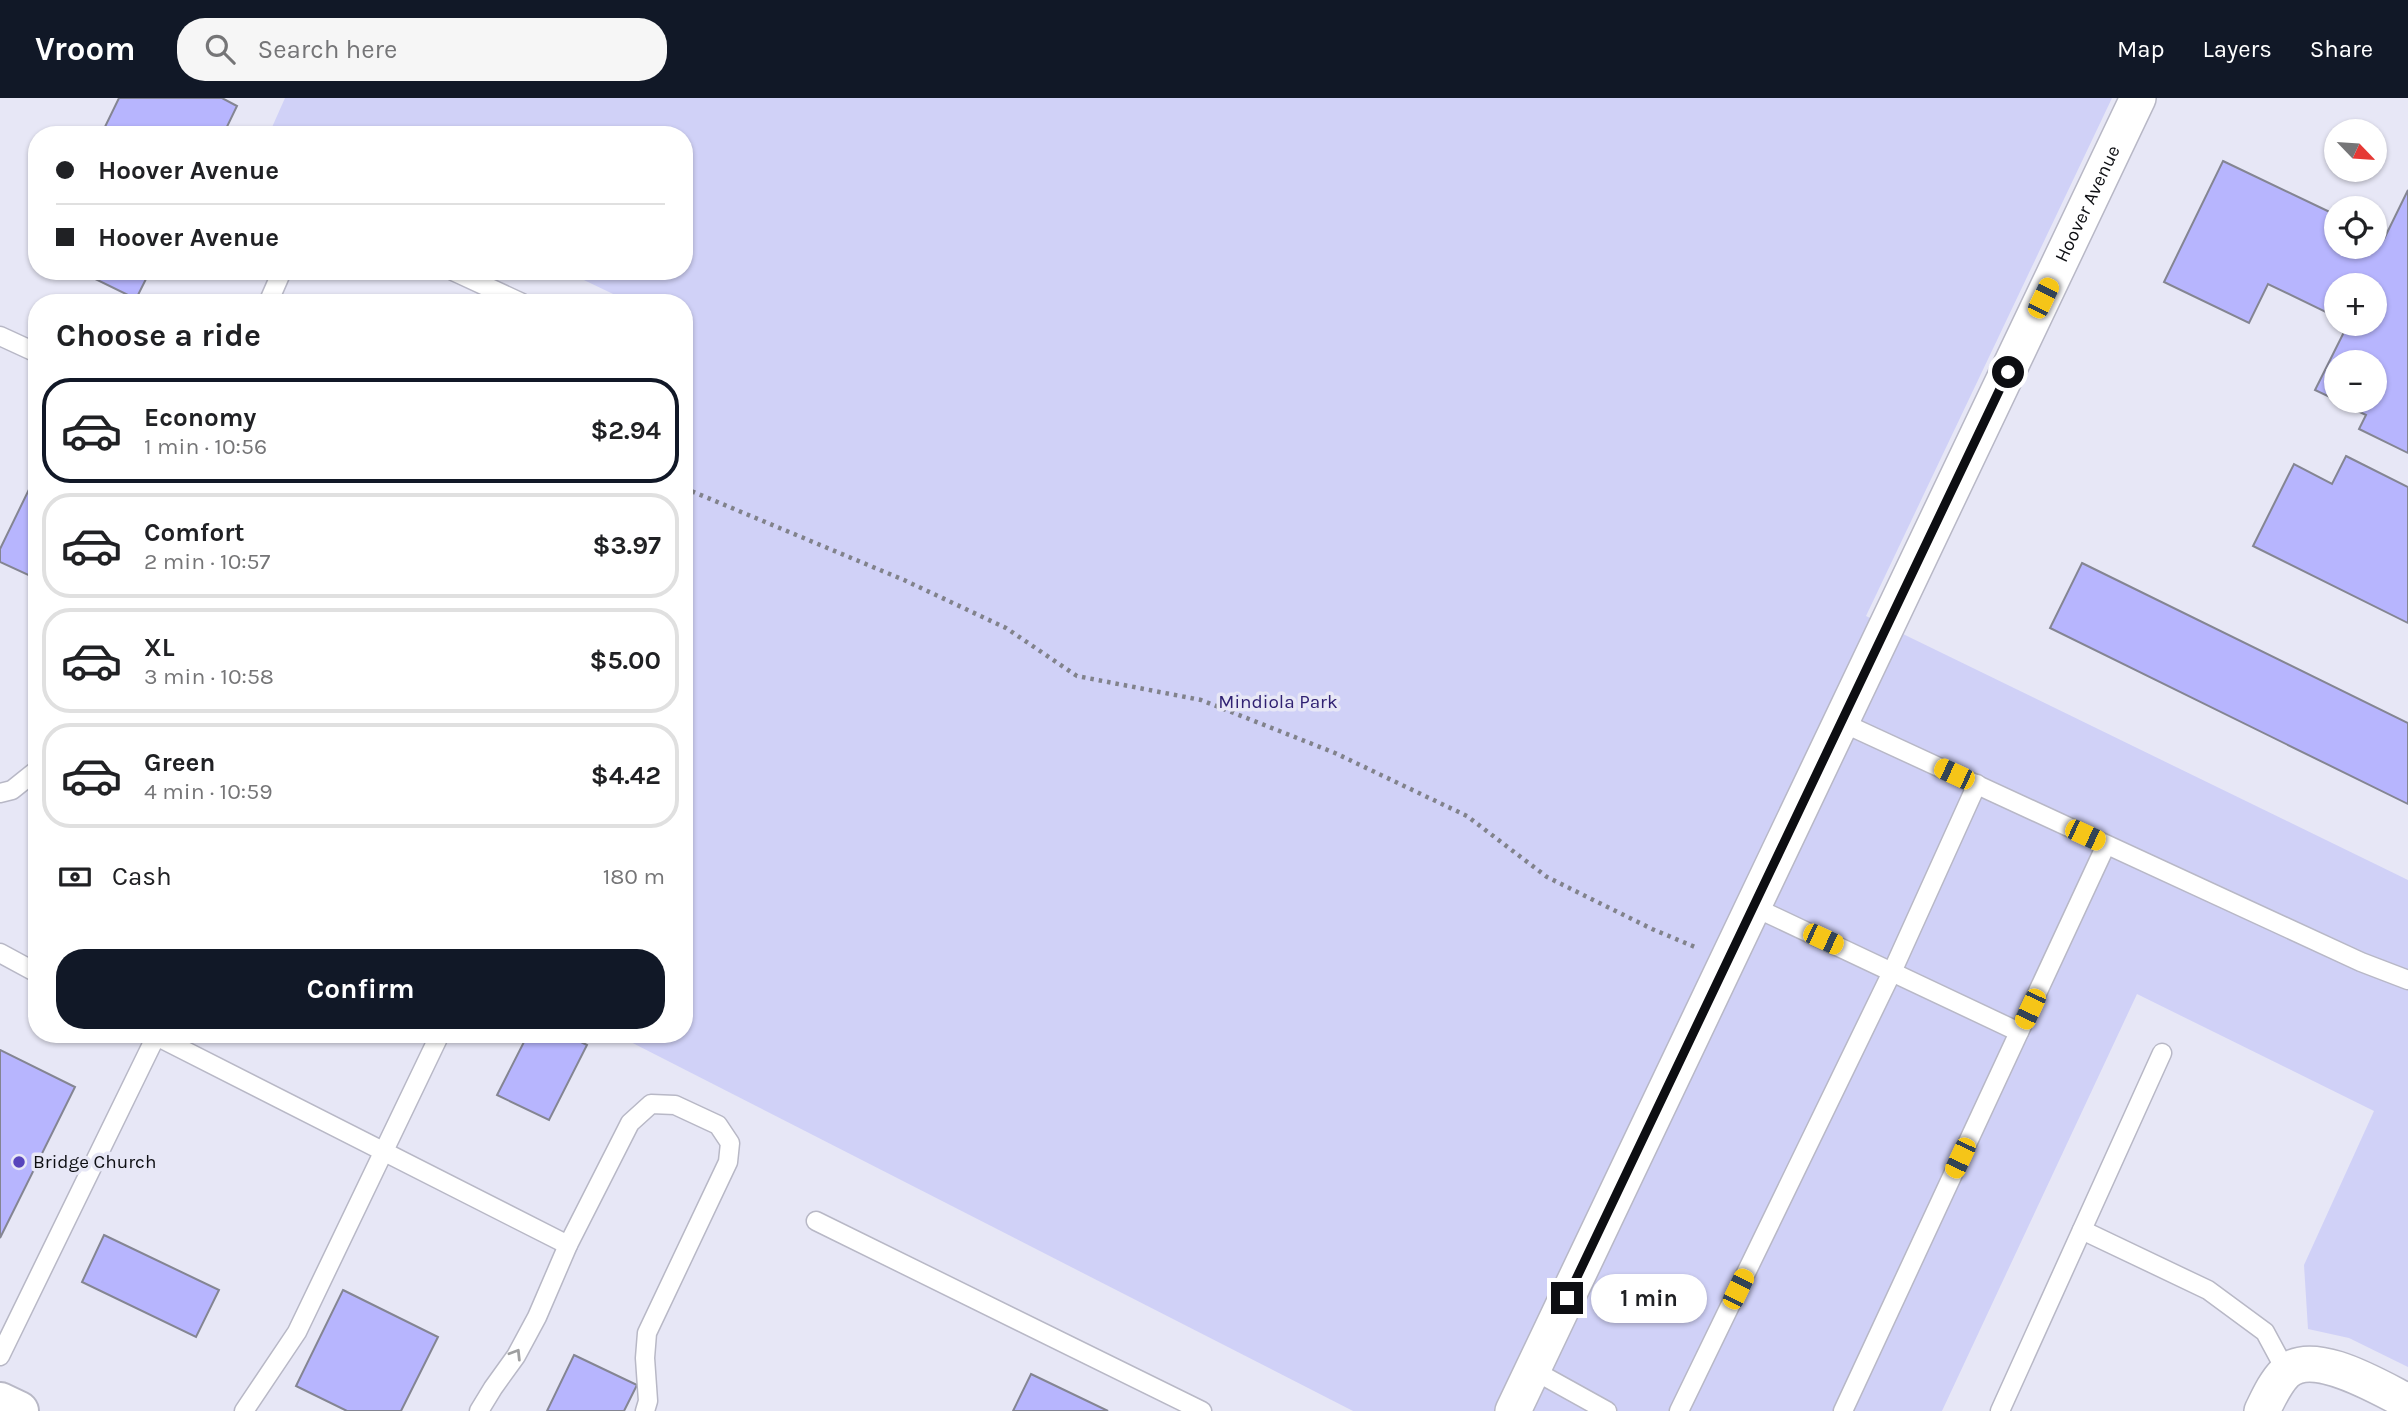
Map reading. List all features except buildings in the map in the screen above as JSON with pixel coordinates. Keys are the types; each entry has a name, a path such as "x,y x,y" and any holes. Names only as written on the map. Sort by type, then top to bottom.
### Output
{"street":[{"name":"Hoover Avenue","path":"1513,1411 2138,98"},
{"path":"2262,1411 2286,1371 2310,1363 2342,1370 2408,1402"},
{"path":"0,1402 19,1411"}],"lane":[{"path":"472,280 503,294"},
{"path":"0,336 28,349"},
{"path":"1842,722 2361,962 2408,980"},
{"path":"0,793 12,790 28,777"},
{"path":"1679,1411 1892,972 1977,784"},
{"path":"1843,1411 2106,845"},
{"path":"1754,907 2019,1032"},
{"path":"0,953 28,968"},
{"path":"0,1356 151,1043"},
{"path":"171,1043 568,1245"},
{"path":"253,1409 297,1332 436,1043"},
{"path":"2000,1411 2162,1053"},
{"path":"479,1411 516,1356 537,1317 568,1245 630,1123 651,1104 675,1105 718,1125 730,1143 728,1162 647,1333 646,1406"},
{"path":"816,1221 1202,1411"},
{"path":"2082,1230 2208,1290 2266,1332 2286,1371"},
{"path":"1533,1370 1607,1411"}],"path":[{"path":"693,492 904,580 1006,628 1077,676 1201,700 1335,754 1468,816 1547,877 1652,929 1728,960"}],"green space":[{"name":"Mindiola Park","path":"285,98 2112,98 1866,616 2408,880 2408,1367 2349,1338 2308,1329 2304,1265 2374,1111 2137,994 1942,1411 1353,1411 633,1043 693,1043 693,294 613,294 584,280 693,280 693,126 273,126"}],"place":[{"name":"Bridge Church","path":"19,1162"}],"route":[{"path":"1567,1298 2008,372"}]}
